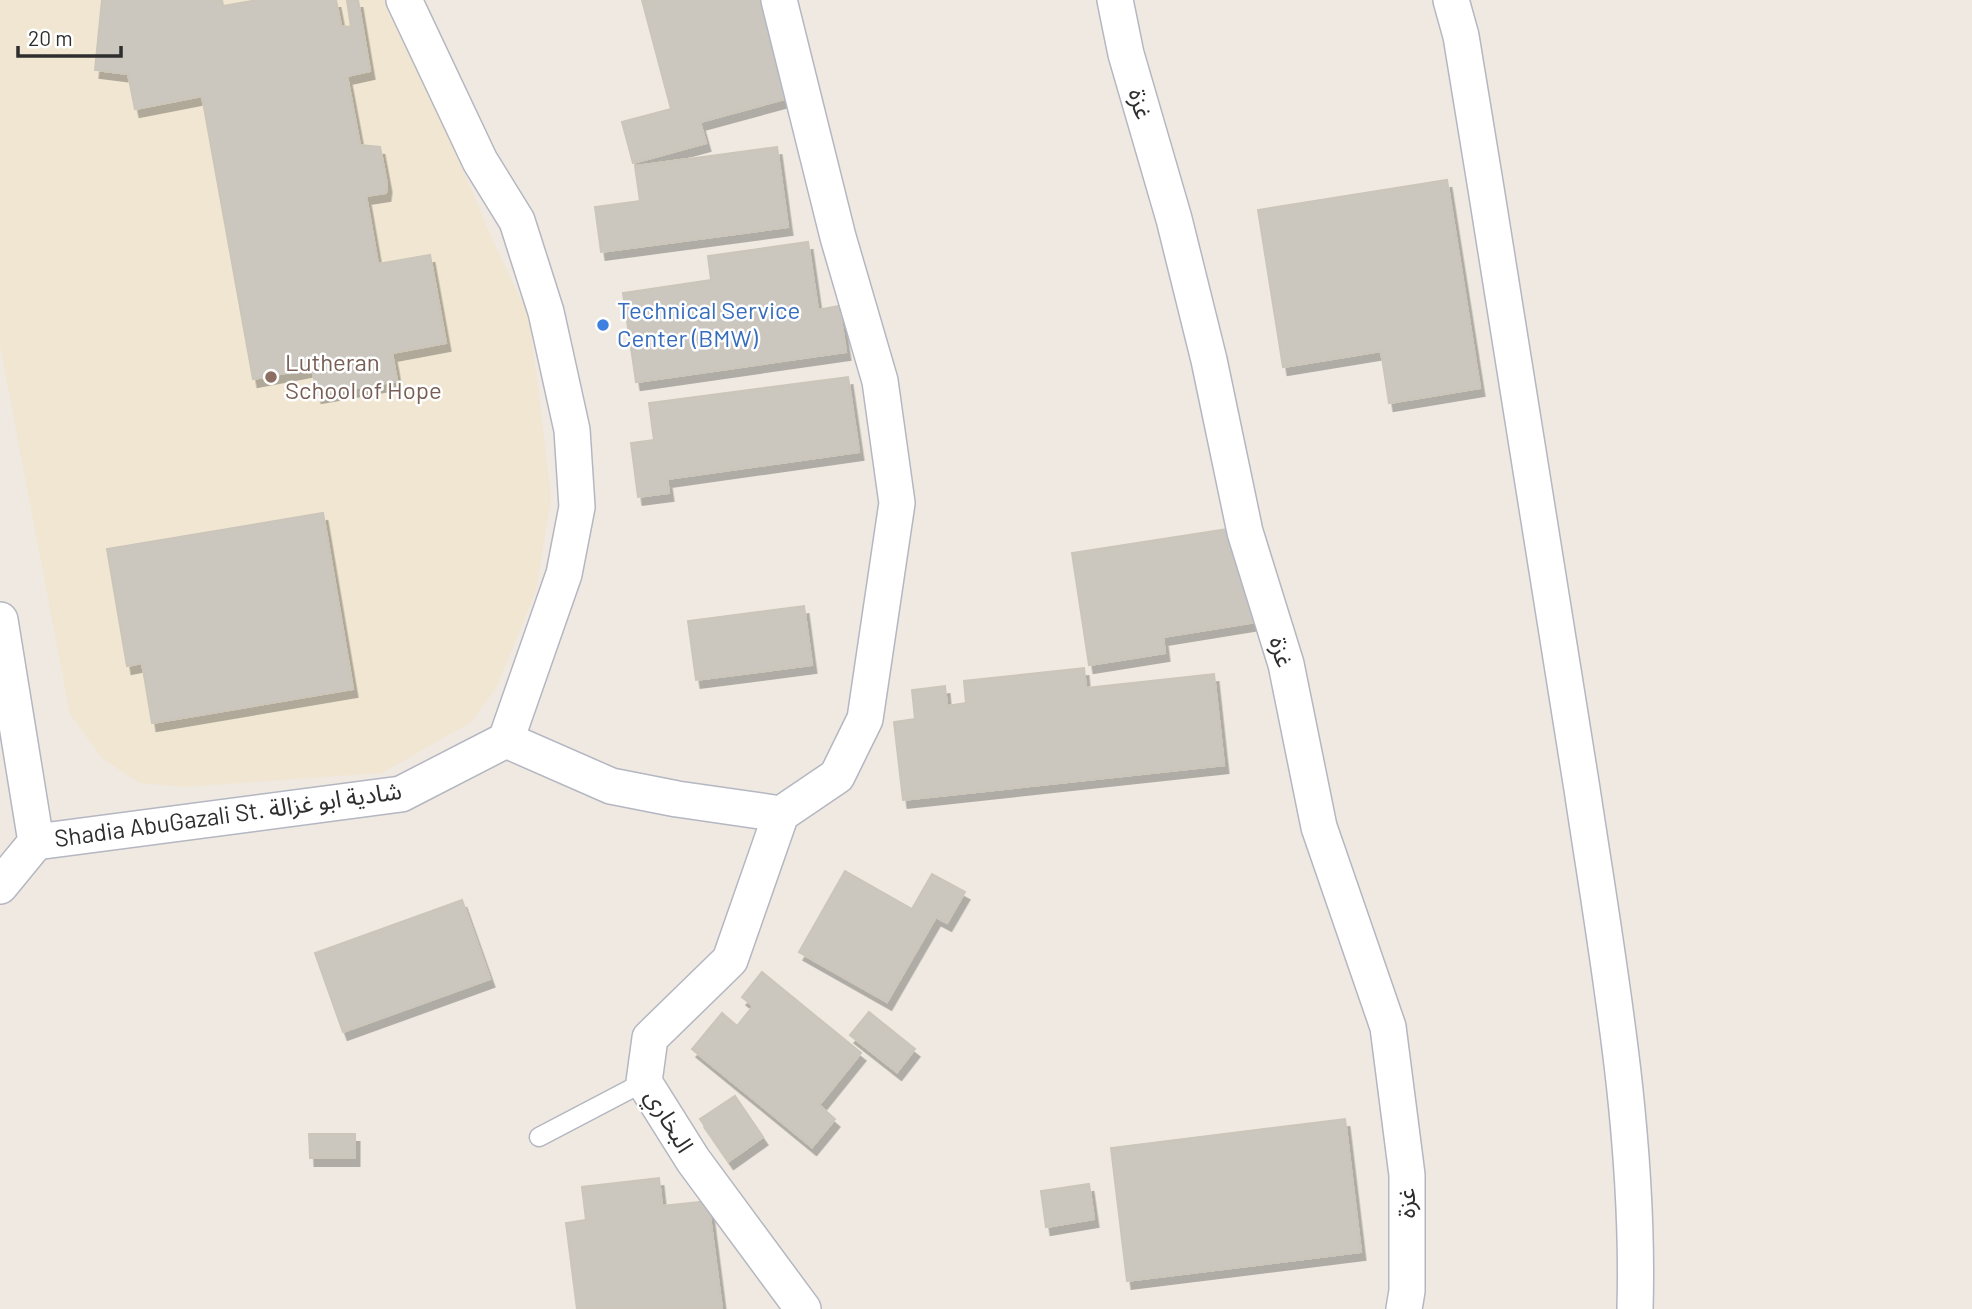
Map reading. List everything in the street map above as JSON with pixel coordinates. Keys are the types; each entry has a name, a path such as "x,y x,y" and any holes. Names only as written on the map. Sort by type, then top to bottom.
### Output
{"street":[{"path":"404,0 480,161 517,221 546,312 572,430 577,507 564,574 506,740 611,786 677,799 781,814 837,776 864,719 897,503 880,381 838,237 779,0"},
{"name":"غزة","path":"1115,0 1126,54 1174,219 1209,360 1245,532 1286,664 1319,827 1388,1027 1408,1175 1407,1291 1404,1309"},
{"path":"1451,0 1461,36 1563,662 1625,1073 1637,1241 1636,1309"},
{"path":"0,620 36,842"},
{"name":"Shadia AbuGazali St. شادية ابو غزالة","path":"0,886 36,842 401,794 506,740"},
{"name":"البخاري","path":"781,814 730,960 650,1038 645,1083 693,1160 803,1309"}],"lane":[{"path":"539,1137 645,1083"}],"shaded area":[{"name":"Lutheran School of Hope","path":"0,0 390,0 497,250 529,316 551,497 536,591 496,688 471,722 382,773 184,787 139,783 102,758 70,714 0,345"}],"building":[{"path":"102,0 222,0 223,6 257,0 336,0 341,26 351,27 347,0 358,0 370,71 347,76 360,145 380,147 387,184 386,193 366,196 378,264 430,255 446,343 392,353 397,381 317,395 312,368 253,379 202,96 135,109 128,74 95,70"},
{"path":"642,0 766,0 792,97 700,122 706,143 633,163 622,122 671,109"},
{"path":"777,147 788,227 601,252 595,207 640,201 635,166"},
{"path":"1447,180 1480,388 1389,403 1381,351 1283,367 1258,210"},
{"path":"808,242 818,310 839,306 846,352 636,382 623,293 711,280 708,256"},
{"path":"848,377 859,452 667,479 669,493 638,497 631,443 654,440 649,403"},
{"path":"323,513 353,689 152,723 142,663 127,666 107,549"},
{"path":"1241,527 1256,622 1163,637 1165,653 1089,665 1072,553"},
{"path":"804,606 812,665 696,680 688,621"},
{"path":"1084,668 1086,688 1214,674 1224,765 903,800 894,722 915,719 912,690 945,686 947,706 966,703 964,681"},
{"path":"845,871 912,909 932,874 965,892 947,923 936,917 887,1002 799,952"},
{"path":"462,900 490,979 343,1032 315,953"},
{"path":"762,972 861,1053 819,1105 835,1119 812,1147 692,1049 722,1013 737,1026 753,1006 742,997"},
{"path":"869,1012 915,1049 897,1072 850,1035"},
{"path":"735,1096 763,1137 729,1161 700,1119"},
{"path":"1345,1119 1361,1252 1127,1281 1111,1148"},
{"path":"309,1134 355,1134 355,1158 310,1158"},
{"path":"659,1178 662,1206 708,1201 722,1309 577,1309 566,1223 586,1220 582,1187"},
{"path":"1089,1184 1094,1219 1046,1227 1041,1191"}],"place":[{"name":"Technical Service Center (BMW)","path":"603,325"},
{"name":"Lutheran School of Hope","path":"271,377"}]}
